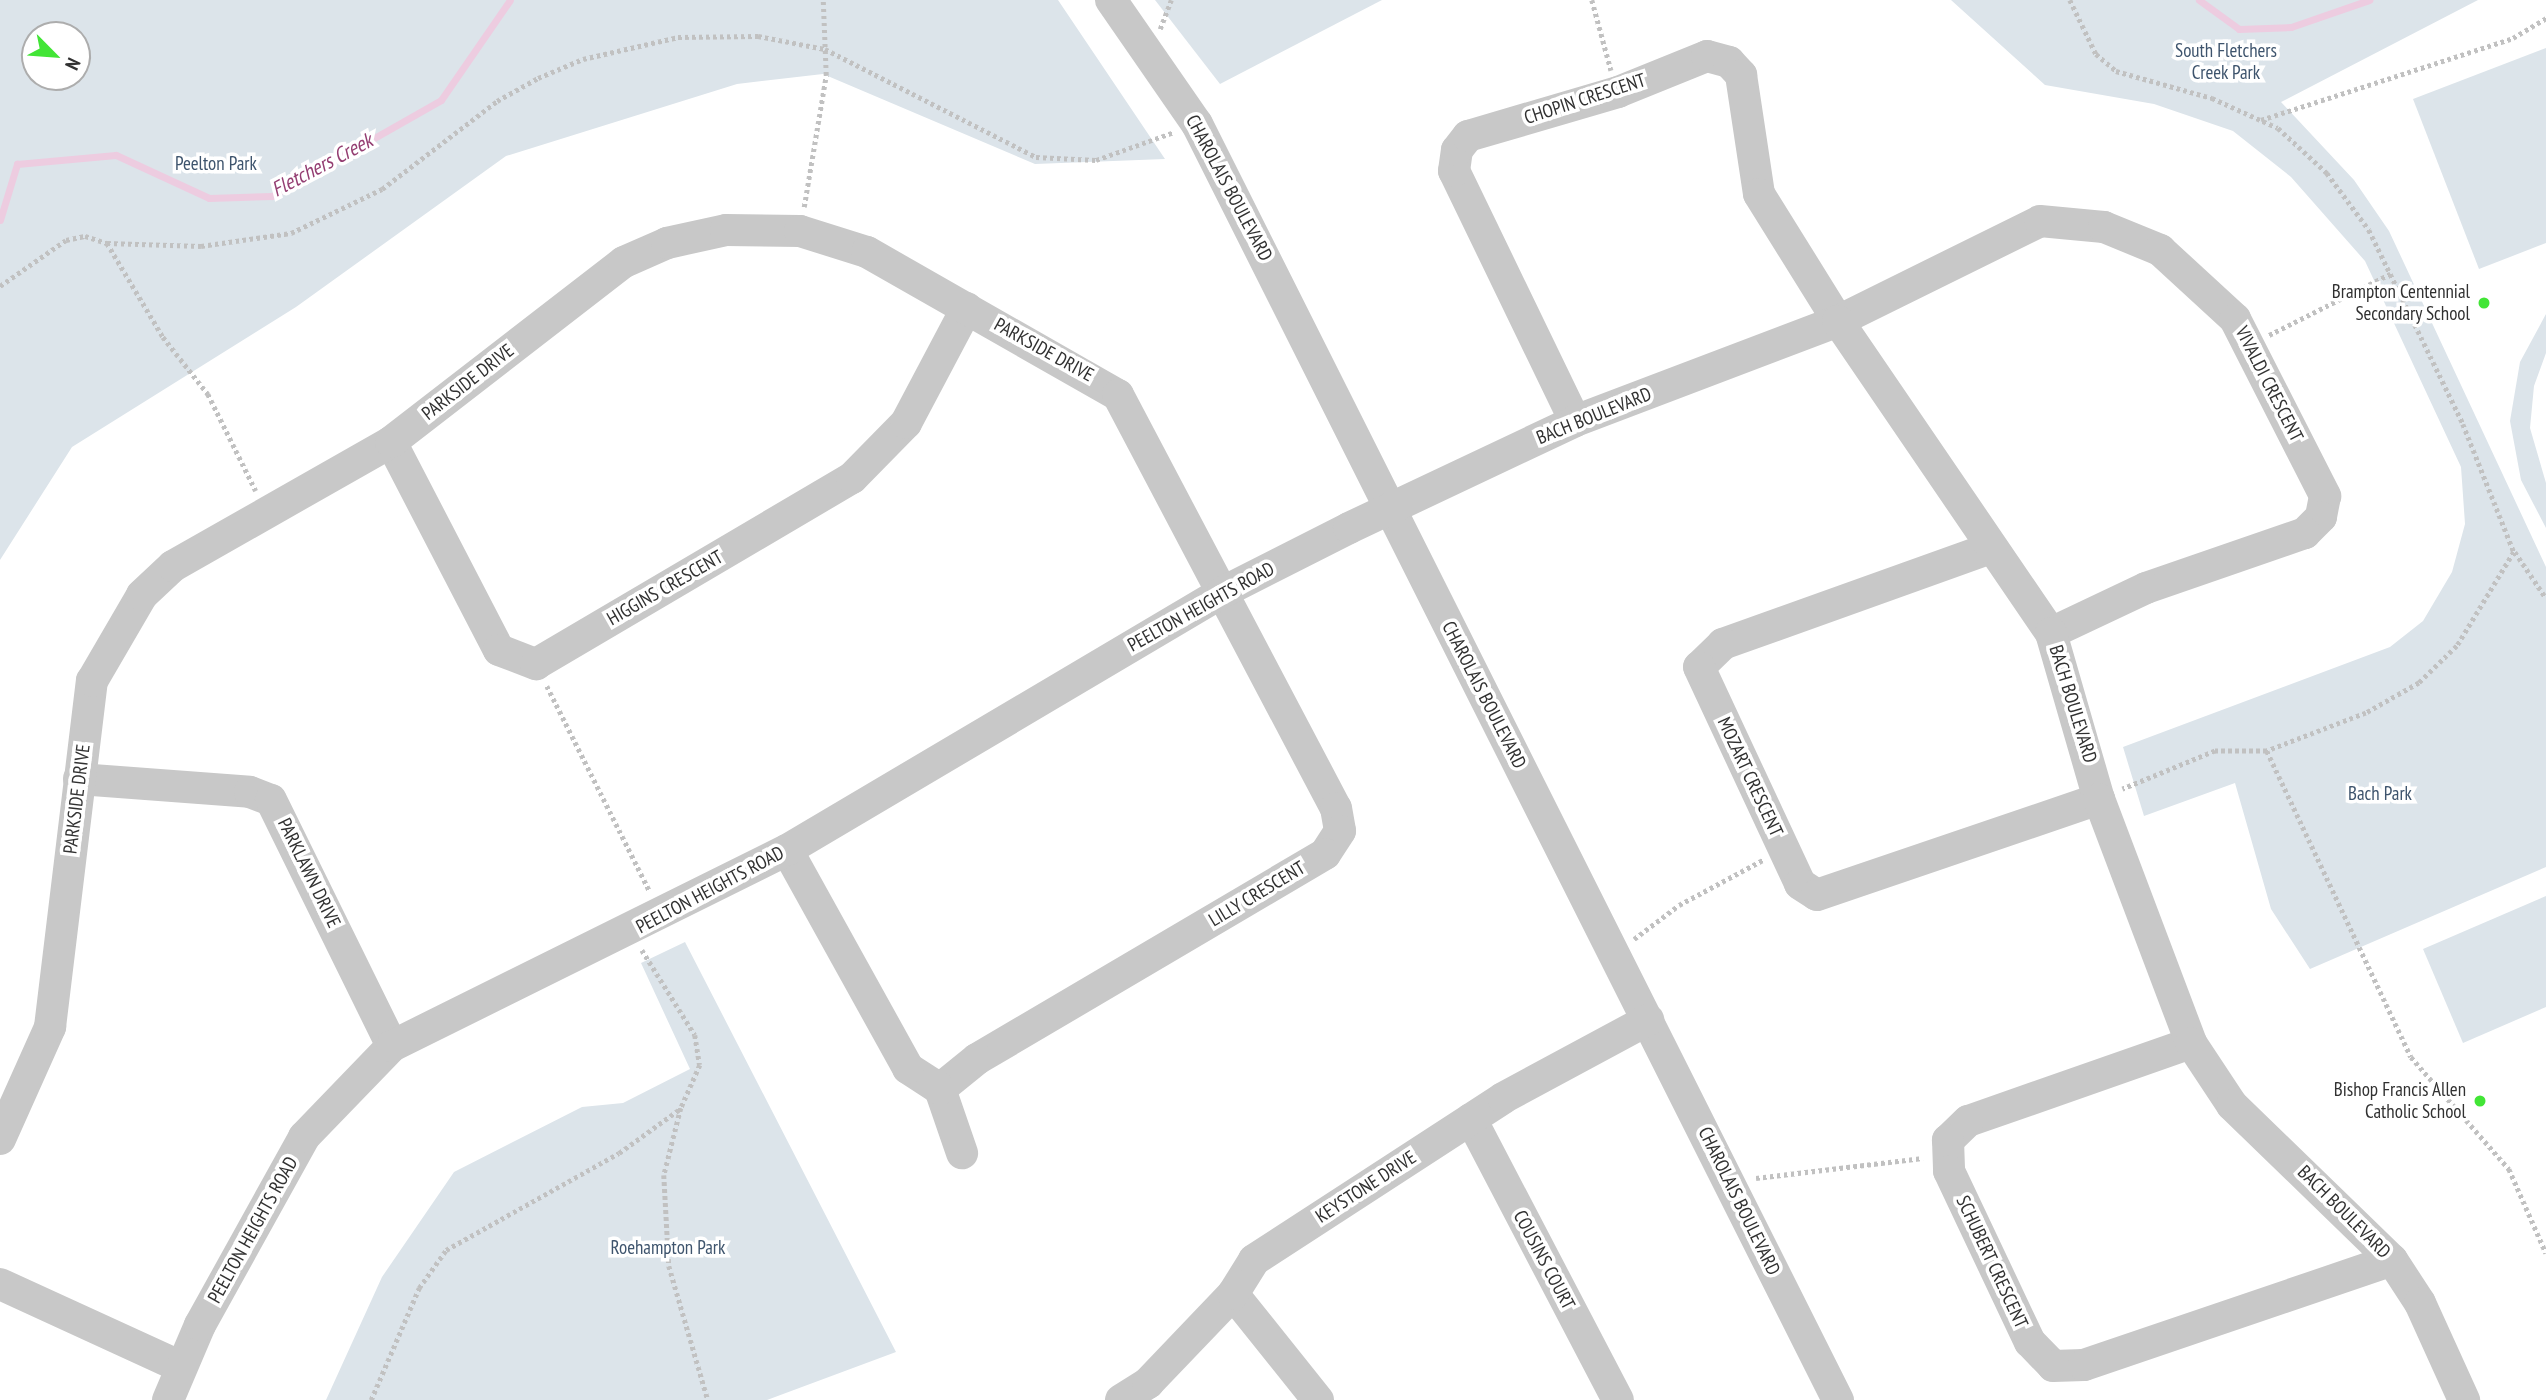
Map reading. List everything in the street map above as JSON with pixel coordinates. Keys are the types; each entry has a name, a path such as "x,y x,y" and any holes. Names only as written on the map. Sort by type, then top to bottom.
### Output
{"street":[{"name":"CHAROLAIS BOULEVARD","path":"1111,0 1198,124 1388,509 1736,1188 1838,1400"},
{"name":"CHOPIN CRESCENT","path":"1575,421 1454,171 1468,136 1618,92 1707,56 1729,62 1741,75 1759,194 1838,321"},
{"name":"VIVALDI CRESCENT","path":"1838,321 2040,221 2068,221 2104,227 2160,250 2202,283 2250,345 2325,496 2321,517 2305,533 2146,588 2051,633"},
{"name":"PARKSIDE DRIVE","path":"0,1139 50,1027 92,681 117,629 173,566 391,442 624,262 667,243 726,230 800,231 867,252 1118,395 1223,592"},
{"name":"HIGGINS CRESCENT","path":"536,664 863,470 906,423 967,308"},
{"name":"BACH BOULEVARD","path":"1388,509 1575,421 1838,321 1987,549 2051,633 2099,799 2191,1043 2232,1105 2392,1260 2420,1303 2464,1400"},
{"path":"391,442 499,650 536,664"},
{"name":"PEELTON HEIGHTS ROAD","path":"168,1400 181,1367 304,1138 392,1046 631,932 786,850 1223,592 1388,509"},
{"name":"MOZART CRESCENT","path":"1987,549 1723,644 1699,667 1800,884 1817,895 2099,799"},
{"name":"LILLY CRESCENT","path":"940,1089 977,1059 1325,854 1340,831 1336,807 1223,592"},
{"name":"PARKLAWN DRIVE","path":"79,779 250,792 271,800 392,1046"},
{"path":"786,850 908,1068 940,1089 962,1153"},
{"name":"KEYSTONE DRIVE","path":"1121,1400 1148,1382 1233,1294 1254,1261 1471,1119 1648,1020"},
{"path":"1948,1155 1948,1140 1968,1121 2191,1043"},
{"name":"COUSINS COURT","path":"1471,1119 1618,1400"},
{"name":"SCHUBERT CRESCENT","path":"1948,1155 1949,1171 2030,1342 2053,1366 2084,1365 2392,1260"},
{"path":"0,1284 181,1367"},
{"path":"1233,1294 1318,1400"}],"path":[{"path":"800,231 825,48 823,0"},
{"path":"1592,0 1618,92"},
{"path":"2070,0 2096,54 2116,71 2212,98 2260,120 2327,173 2369,230 2463,424 2514,552 2546,598"},
{"path":"2260,120 2513,38 2546,18"},
{"path":"0,286 66,240 85,236 107,243 201,246 291,233 382,188 497,101 583,59 678,37 758,37 825,48 1036,157 1096,159 1198,124"},
{"path":"107,243 163,337 208,394 268,513"},
{"path":"2250,345 2390,274"},
{"path":"2099,799 2215,751 2267,751 2366,713 2419,683 2457,646 2514,552"},
{"path":"536,664 652,898"},
{"path":"2267,751 2411,1057 2509,1169 2546,1253"},
{"path":"1616,953 1679,905 1784,849"},
{"path":"631,932 695,1035 700,1065 681,1108 664,1175 669,1266 708,1400"},
{"path":"371,1400 419,1288 446,1250 619,1153 681,1108"},
{"path":"1736,1188 1768,1172 1948,1155"}],"green space":[{"name":"Peelton Park","path":"0,0 1058,0 1165,159 1035,164 823,74 737,84 506,156 296,307 72,447 0,560"},
{"path":"1155,0 1382,0 1220,84"},
{"name":"Bach Park","path":"1951,0 2478,0 2281,102 2354,180 2389,231 2546,567 2546,867 2310,969 2271,909 2235,783 2144,816 2123,747 2390,647 2423,621 2452,572 2465,524 2461,467 2365,261 2291,177 2233,131 2154,104 2045,85"},
{"path":"2546,48 2546,243 2479,269 2413,99"},
{"path":"2546,314 2546,353 2534,386 2530,428 2546,483 2546,528 2521,480 2510,421 2520,362"},
{"path":"2546,896 2546,1007 2463,1043 2423,949"},
{"name":"Roehampton Park","path":"685,942 896,1352 767,1400 326,1400 382,1277 454,1172 582,1107 623,1103 690,1069 641,963"}],"waterway":[{"name":"Fletchers Creek","path":"0,220 17,164 116,155 209,198 272,196 441,100 510,0"},
{"path":"2199,0 2239,29 2291,27 2369,0"}],"place":[{"name":"Brampton Centennial Secondary School","path":"2484,303"},
{"name":"Bishop Francis Allen Catholic School","path":"2480,1101"}],"park label":[{"name":"South Fletchers Creek Park","path":"2226,62"}]}
